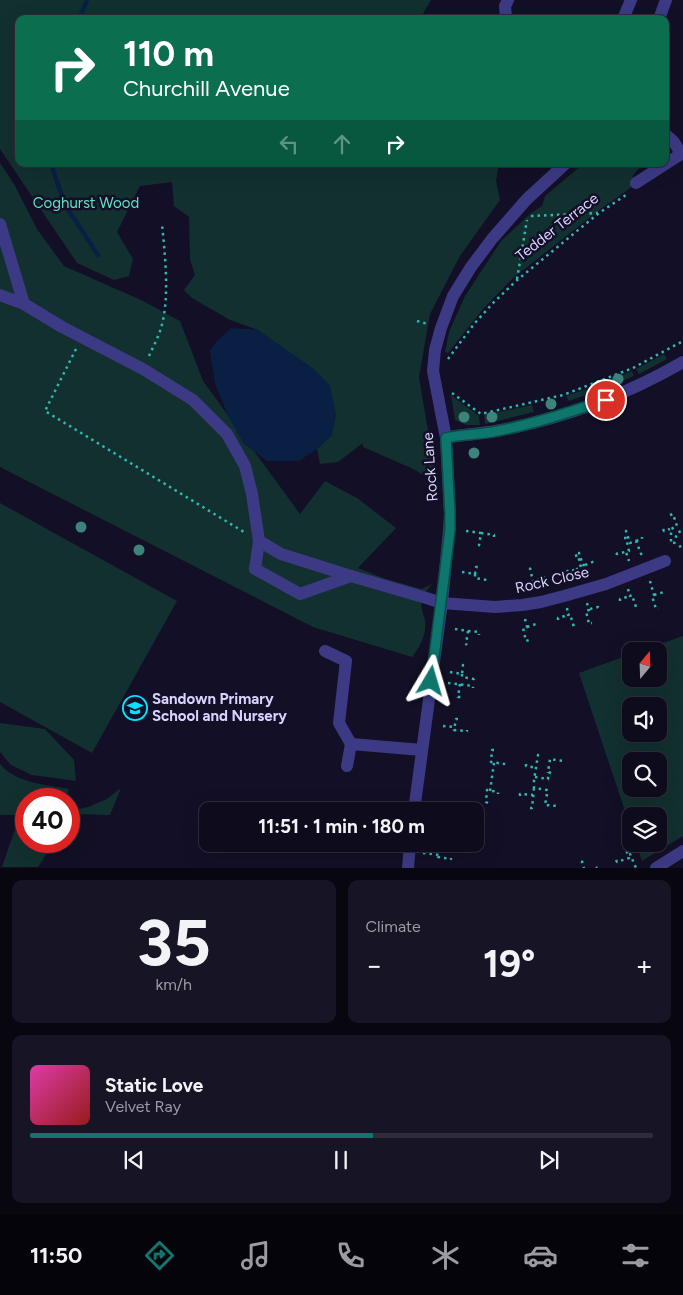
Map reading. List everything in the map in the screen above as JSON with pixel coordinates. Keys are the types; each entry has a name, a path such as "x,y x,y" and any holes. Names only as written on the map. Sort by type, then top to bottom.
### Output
{"street":[{"path":"506,15 505,6 508,0"},
{"path":"625,15 632,0"},
{"path":"660,15 666,0"},
{"path":"669,138 682,153 669,161"},
{"name":"Rock Lane","path":"415,802 442,602 450,514 446,438 433,371 435,350 453,296 471,267 492,239 527,199 562,167"},
{"path":"636,183 661,167"},
{"path":"0,224 24,304"},
{"path":"0,295 24,304 62,327 143,369 193,400 227,434 246,466 252,494 258,540 255,569 300,594 351,576"},
{"path":"446,438 496,431 570,412 606,400 640,385 683,362"},
{"name":"Rock Close","path":"258,540 281,554 442,602 495,606 541,602 606,584 665,561"},
{"path":"325,651 346,661 339,723 351,744 347,766"},
{"path":"351,744 422,750"},
{"path":"656,868 683,851"},
{"path":"408,868 409,852"}],"path":[{"name":"Tedder Terrace","path":"448,360 474,324 516,280 599,213 635,188 636,183"},
{"path":"516,280 527,216 599,213"},
{"path":"143,369 161,328 166,302 162,224"},
{"path":"82,337 45,411 258,540"},
{"path":"448,390 480,414 494,412 563,395 633,368 683,340"},
{"path":"663,530 677,526 672,514 670,515"},
{"path":"671,529 672,543 677,533 683,530"},
{"path":"466,531 494,535 494,537"},
{"path":"627,531 630,543 642,539 642,537"},
{"path":"481,533 479,545 481,546"},
{"path":"616,553 630,551 626,538 624,538"},
{"path":"636,541 645,562"},
{"path":"679,547 683,545"},
{"path":"626,552 631,567"},
{"path":"580,553 583,565 585,565 591,581"},
{"path":"567,570 568,572 581,568 578,555 575,556"},
{"path":"585,565 595,560"},
{"path":"478,568 476,568 475,578 487,580 488,578"},
{"path":"531,568 533,581 545,576"},
{"path":"577,569 581,584"},
{"path":"462,572 475,574"},
{"path":"648,575 654,595 652,596 656,609 658,608"},
{"path":"537,580 542,595"},
{"path":"654,595 664,592 665,594"},
{"path":"620,601 620,599 631,595 635,608"},
{"path":"592,623 589,624 587,610 598,607 599,609"},
{"path":"558,620 558,618 569,615 573,627"},
{"path":"529,640 526,641 525,627 536,624 537,626"},
{"path":"455,629 480,632 479,635"},
{"path":"467,644 468,631"},
{"path":"462,674 463,665 465,666"},
{"path":"450,672 462,674 462,677 474,679 475,677"},
{"path":"448,683 473,686 473,688"},
{"path":"460,684 458,697 461,697"},
{"path":"458,719 456,719 454,730 467,730"},
{"path":"443,726 455,727"},
{"path":"494,750 492,750 490,762 504,764 504,762"},
{"path":"530,808 532,808 534,796 537,755"},
{"path":"535,777 548,779 550,759 563,761 562,763"},
{"path":"490,791 494,763"},
{"path":"526,764 526,766 537,768"},
{"path":"534,788 547,790 548,794 545,805 558,805"},
{"path":"488,803 486,802 487,790 498,792 498,794"},
{"path":"520,796 520,794 534,796"},
{"path":"439,852 438,858 451,858"},
{"path":"627,852 628,855 630,854 636,868"},
{"path":"616,860 617,862 629,858 628,855"},
{"path":"583,861 584,868"}],"green space":[{"name":"Coghurst Wood","path":"0,0 431,0 422,15 15,15 15,167 498,167 496,181 500,200 460,256 430,314 419,377 436,463 435,478 427,477 363,447 363,443 338,462 320,464 317,449 332,435 278,345 258,330 230,320 192,298 184,290 195,275 190,260 189,217 174,206 172,182 140,186 117,232 133,259 129,276 114,280 77,263 0,149"},
{"path":"0,163 14,184 37,229 64,266 141,300 180,321 203,381 300,514 325,481 357,498 396,528 358,568 383,578 421,589 432,584 421,603 425,620 424,635 412,657 313,627 0,467"},
{"path":"579,167 640,167 633,175 632,187 602,208 513,278 483,309 448,353 445,352 449,332 465,296 501,241 531,213 542,206 545,196"},
{"path":"664,354 667,359 639,374 636,369"},
{"path":"632,371 634,376 605,388 603,382"},
{"path":"598,385 600,390 569,401 566,396"},
{"path":"451,395 479,416 480,425 466,425 455,420"},
{"path":"532,405 534,412 485,424 484,415"},
{"path":"0,503 177,601 92,753 0,702"},
{"path":"683,636 683,836 667,846 667,807 624,807 579,673 622,657 622,688 668,688 668,642 666,642"},
{"path":"0,723 45,729 74,760 76,781 32,775 11,765 0,752"},
{"path":"0,764 6,770 23,779 63,788 15,788 15,815 0,815"},
{"path":"121,788 110,815 80,814 80,809 107,799"},
{"path":"15,829 15,853 47,853 38,867 2,867"},
{"path":"639,852 657,852 642,861"}],"water":[{"path":"231,328 258,330 314,369 330,386 336,415 332,435 317,449 299,461 267,461 244,444 228,416 215,383 210,351 217,341"}],"waterway":[{"path":"81,15 87,0"},
{"path":"52,167 65,205 98,255"}],"place":[{"name":"Sandown Primary School and Nursery","path":"135,708"}],"route":[{"path":"431,681 450,530 446,438 496,431 540,421 606,400"}]}
